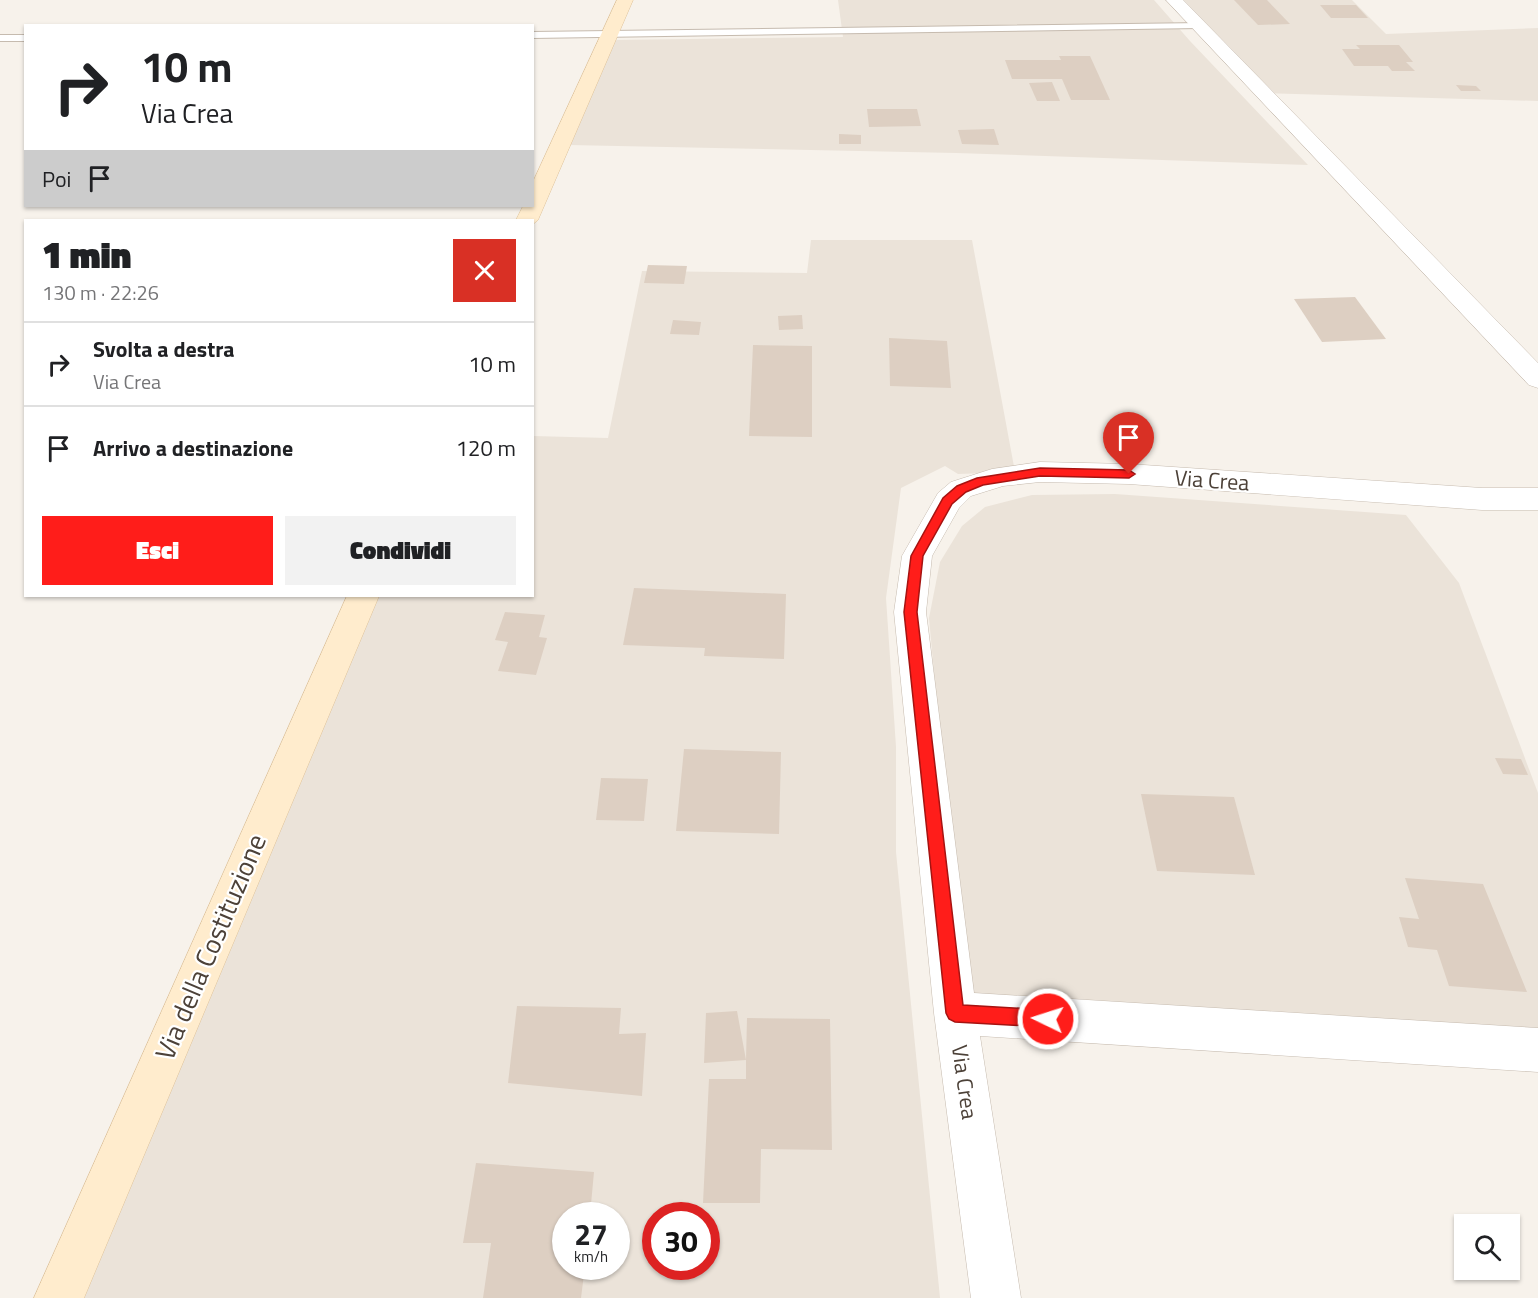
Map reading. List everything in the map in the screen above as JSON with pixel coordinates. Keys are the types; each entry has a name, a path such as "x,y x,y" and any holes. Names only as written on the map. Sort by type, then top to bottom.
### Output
{"main road":[{"path":"534,204 625,0"},
{"name":"Via della Costituzione","path":"59,1298 363,597"}],"street":[{"path":"1174,0 1538,379"},
{"name":"Via Crea","path":"996,1298 955,1013 910,612 917,556 948,501 962,489 981,481 1040,472 1129,474 1482,499 1538,499"},
{"path":"955,1013 1538,1050"}],"lane":[{"path":"534,35 1199,25"},
{"path":"0,38 24,38"}],"shaded area":[{"path":"838,0 1154,0 1308,165 956,153 569,145 614,40 843,37"},
{"path":"1174,0 1352,0 1386,34 1538,28 1538,101 1265,93"},
{"path":"811,240 972,240 1015,472 958,474 945,466 901,488 886,598 896,747 896,852 940,1298 74,1298 376,597 534,597 534,436 608,438 642,271 807,273"},
{"path":"1115,494 1406,515 1459,583 1538,793 1538,1061 966,1022 929,618 940,562 962,526 985,507 1032,495"}],"building":[{"path":"1234,0 1267,0 1290,24 1258,25"},
{"path":"1320,5 1356,5 1368,18 1331,18"},
{"path":"1356,45 1399,45 1413,62 1406,62 1415,71 1392,71 1388,66 1354,66 1342,49 1360,49"},
{"path":"1059,56 1090,56 1110,100 1071,100 1062,79 1012,79 1005,60 1061,60"},
{"path":"1052,82 1060,101 1037,101 1029,83"},
{"path":"1456,85 1476,86 1481,91 1461,91"},
{"path":"867,109 917,109 921,126 869,127"},
{"path":"994,129 999,145 962,144 958,130"},
{"path":"839,134 861,135 861,144 839,144"},
{"path":"648,265 687,266 684,284 644,283"},
{"path":"1355,297 1386,339 1322,342 1294,299"},
{"path":"802,315 803,329 779,330 778,316"},
{"path":"673,320 701,322 699,335 670,334"},
{"path":"889,338 947,341 951,388 890,386"},
{"path":"753,345 812,346 812,437 749,436"},
{"path":"634,588 786,594 784,659 704,656 705,648 623,645"},
{"path":"505,612 545,615 539,637 547,638 536,675 498,671 508,642 495,640"},
{"path":"684,749 781,752 779,834 676,831"},
{"path":"1495,758 1521,759 1528,775 1503,774"},
{"path":"601,778 648,779 644,821 596,820"},
{"path":"1141,794 1234,797 1255,875 1157,871"},
{"path":"1405,878 1483,884 1527,992 1449,986 1437,950 1408,947 1399,917 1419,919"},
{"path":"517,1006 621,1008 619,1034 646,1033 642,1096 508,1083"},
{"path":"737,1011 746,1060 704,1063 706,1013"},
{"path":"747,1018 830,1019 832,1150 761,1149 760,1203 703,1202 709,1079 746,1079"},
{"path":"476,1163 594,1172 591,1202 552,1202 552,1280 583,1280 581,1298 483,1298 491,1243 463,1243"}],"route":[{"path":"1048,1019 955,1013 910,612 917,556 948,501 962,489 981,481 1040,472 1129,474"}]}
